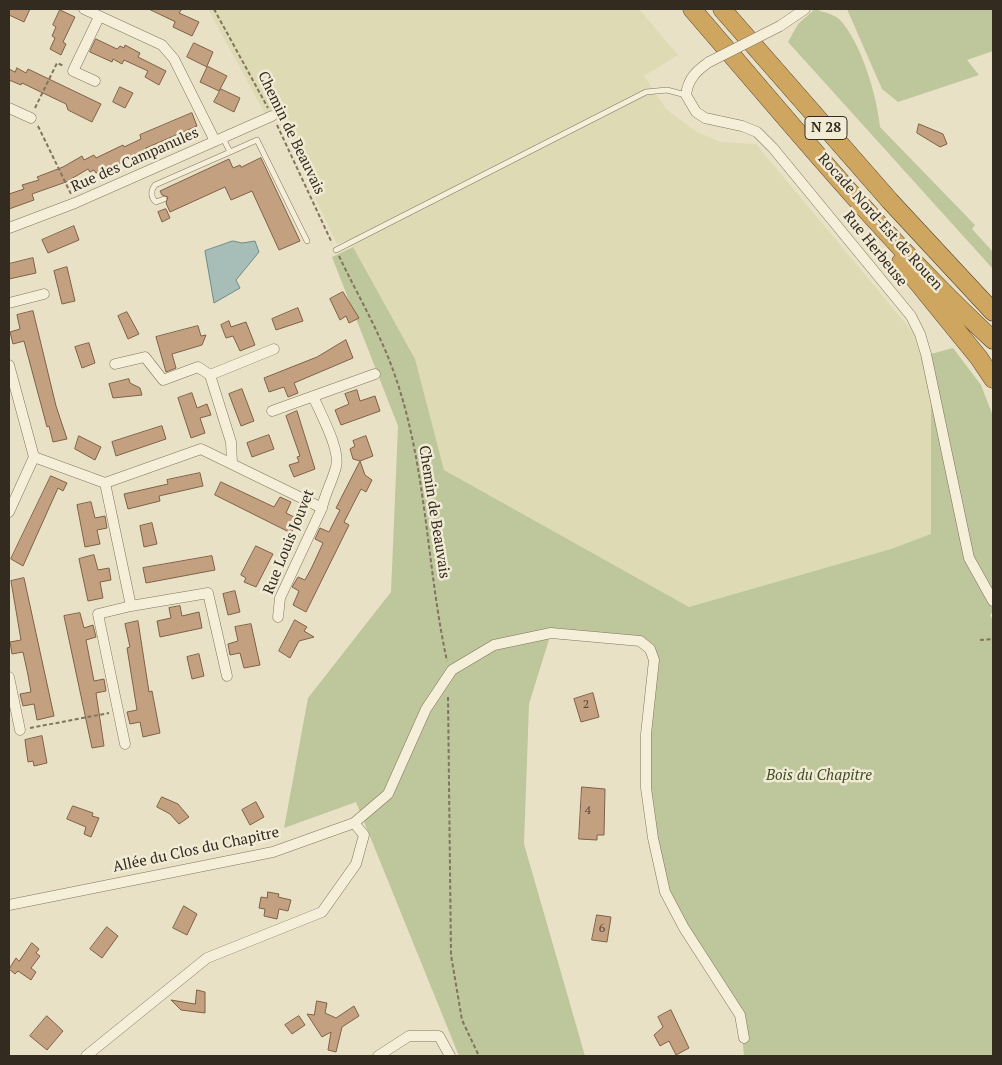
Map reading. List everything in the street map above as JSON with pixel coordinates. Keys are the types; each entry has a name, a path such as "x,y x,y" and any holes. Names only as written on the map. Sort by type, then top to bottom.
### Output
{"highway":[{"name":"Rocade Nord-Est de Rouen","path":"692,9 847,188 942,290 993,340"},
{"name":"Rocade Nord-Est de Rouen","path":"722,9 926,240 993,312"},
{"path":"847,188 892,252 979,358 993,379"},
{"path":"926,240 993,296"}],"street":[{"path":"84,9 162,45 174,59 219,139"},
{"path":"686,96 687,86 694,73 709,62 780,26 805,9"},
{"path":"95,81 73,71 100,17"},
{"name":"Rue Herbeuse","path":"686,96 696,112 706,118 742,126 757,132 773,148 911,316 920,334 926,354 969,558 993,601"},
{"path":"9,108 30,118"},
{"name":"Rue des Campanules","path":"9,228 75,203 272,116"},
{"path":"9,303 44,294"},
{"path":"210,375 274,350"},
{"path":"115,364 145,356 163,380 198,367 210,375 231,442 232,464"},
{"path":"9,365 12,393 34,457 9,512"},
{"path":"272,411 375,374"},
{"name":"Rue Louis Jouvet","path":"278,617 280,598 322,508 324,494 337,466 336,452 312,396"},
{"path":"34,457 105,483 200,449 322,508"},
{"path":"105,483 131,606"},
{"path":"125,744 98,614 131,606 208,593 227,676"},
{"name":"Allée du Clos du Chapitre","path":"9,905 273,852 354,823 388,794 426,709 452,670 494,645 551,633 640,641 650,649 654,660 646,734 646,788 653,838 665,892 684,928 740,1015 744,1038"},
{"path":"9,678 12,705 20,730"},
{"path":"86,1056 207,958 322,912 356,864 364,836 354,823"},
{"path":"378,1056 409,1036 438,1036 450,1056"}],"lane":[{"path":"336,250 646,92 667,90 686,96"},
{"path":"219,139 230,152"},
{"path":"164,199 156,202 153,200 152,192 155,185 258,140 307,241"}],"path":[{"name":"Chemin de Beauvais","path":"214,9 272,116 393,369 403,404 427,524 440,632 448,666 452,670"},
{"path":"73,71 57,63 30,118 40,128 75,203"},
{"path":"980,640 993,639"},
{"path":"449,694 451,955 462,1020 479,1056"},
{"path":"20,730 118,712"}],"shaded area":[{"path":"208,9 639,9 678,55 644,76 667,110 695,131 720,142 756,144 931,354 932,534 891,549 689,607 444,470 415,359 349,240 337,244 278,120 270,123"}],"green space":[{"path":"815,9 838,18 848,30 861,55 872,85 880,127 975,225 972,229 993,252 993,269 788,42 798,24"},
{"path":"847,9 993,9 993,51 967,60 979,75 898,102 882,89"},
{"name":"Bois du Chapitre","path":"353,247 415,359 444,470 689,607 891,549 931,534 931,354 953,348 981,385 993,416 993,612 990,615 993,620 993,1056 744,1056 740,1015 665,892 646,788 654,660 640,641 551,633 529,704 524,844 585,1056 459,1056 356,802 284,828 308,698 391,592 398,426 332,257"}],"water":[{"path":"233,241 242,243 255,241 259,252 236,280 240,288 214,303 205,251"}],"building":[{"path":"9,9 30,9 24,22 9,15"},
{"path":"149,9 182,9 179,13 199,22 192,36 173,27 175,22"},
{"path":"60,10 75,17 63,42 66,44 61,55 50,49 55,38 52,36 56,27 53,25"},
{"path":"96,39 117,49 120,46 124,48 125,45 140,53 138,57 166,71 159,85 145,77 148,71 124,60 122,64 113,59 112,62 90,52"},
{"path":"194,43 213,52 207,66 227,76 219,91 200,82 207,67 187,57"},
{"path":"17,68 26,73 28,69 101,104 92,122 68,110 66,104 22,83 21,85 9,80 9,69 15,72"},
{"path":"120,87 133,93 125,108 113,102"},
{"path":"221,89 240,98 234,112 214,102"},
{"path":"192,113 197,126 146,148 148,152 96,173 94,170 90,172 88,169 66,182 32,194 34,200 9,209 9,194 24,189 22,185 39,180 37,177 63,167 82,156 84,160 94,155 96,158 123,145 124,147 141,139 140,135"},
{"path":"919,124 943,134 947,144 940,147 917,133"},
{"path":"261,158 300,241 279,250 252,191 231,200 225,187 170,212 166,203 168,197 162,195 160,191 229,159 233,168 240,165 241,167"},
{"path":"166,209 170,218 162,222 158,212"},
{"path":"74,226 79,240 48,253 42,240"},
{"path":"33,258 36,273 9,279 9,264"},
{"path":"67,267 75,301 62,304 54,271"},
{"path":"343,292 359,318 349,323 346,316 340,320 330,299"},
{"path":"298,308 303,321 276,330 272,319"},
{"path":"33,311 56,406 67,439 53,442 49,426 47,427 24,341 13,344 10,332 20,329 17,315"},
{"path":"127,312 139,334 128,339 118,316"},
{"path":"229,321 231,327 246,322 255,345 240,351 233,336 226,338 221,325"},
{"path":"198,326 201,336 206,335 202,345 172,354 176,368 166,372 156,337"},
{"path":"346,340 353,358 294,383 298,393 288,397 284,387 269,392 264,378 317,357"},
{"path":"89,343 95,363 82,368 75,347"},
{"path":"129,379 130,383 140,388 142,395 113,398 109,384"},
{"path":"242,389 254,421 241,426 229,394"},
{"path":"357,390 360,401 375,396 380,411 341,425 335,410 349,404 345,394"},
{"path":"192,393 197,408 207,404 211,415 200,418 205,433 191,438 178,398"},
{"path":"297,411 315,469 294,477 289,465 299,462 297,457 300,456 286,416"},
{"path":"162,426 166,439 116,456 112,442"},
{"path":"269,435 274,449 252,457 247,443"},
{"path":"79,436 101,447 95,460 75,449"},
{"path":"366,436 373,456 360,461 353,459 350,449 355,446 353,441"},
{"path":"360,461 365,475 372,480 366,492 361,489 344,522 349,525 306,612 293,605 299,591 292,587 298,577 305,580 323,543 315,539 320,528 329,532 340,510 336,508"},
{"path":"200,473 203,486 159,496 160,501 128,509 124,494 168,484 167,480"},
{"path":"51,476 67,483 63,491 58,488 23,566 11,559"},
{"path":"221,482 274,507 280,497 291,502 286,513 298,519 291,533 215,495"},
{"path":"91,502 95,518 105,516 107,528 97,530 100,544 85,547 77,505"},
{"path":"152,523 157,544 144,547 140,526"},
{"path":"256,546 273,554 256,587 244,582 246,578 241,575"},
{"path":"94,555 98,570 109,568 111,580 100,582 103,598 88,601 79,559"},
{"path":"212,556 215,570 146,583 143,568"},
{"path":"24,578 54,716 37,720 34,704 23,706 20,694 31,692 23,652 12,654 10,642 21,640 11,581"},
{"path":"235,591 240,612 228,615 223,594"},
{"path":"180,606 182,616 199,612 202,628 160,637 157,621 171,618 169,608"},
{"path":"80,613 84,628 93,625 96,637 86,640 94,681 104,679 106,691 96,693 104,746 92,748 64,616"},
{"path":"295,620 307,627 304,631 314,637 299,641 290,658 279,651"},
{"path":"138,621 149,692 152,691 160,733 143,737 140,722 130,724 127,712 137,710 127,648 130,647 125,624"},
{"path":"251,624 260,665 244,668 240,653 230,655 228,644 238,641 235,627"},
{"path":"199,654 204,676 192,679 187,657"},
{"path":"593,693 599,717 581,722 574,699"},
{"path":"42,736 47,763 34,766 33,761 28,762 25,740"},
{"path":"582,787 605,789 604,835 597,835 597,840 579,839"},
{"path":"162,797 178,804 189,817 179,824 170,814 157,807"},
{"path":"256,802 264,817 250,825 242,810"},
{"path":"73,806 93,813 92,816 99,818 91,837 84,834 86,827 67,819"},
{"path":"268,892 279,894 278,897 291,900 288,911 279,909 277,919 264,916 265,909 259,908 261,897 267,898"},
{"path":"184,906 197,914 187,935 173,928"},
{"path":"597,915 611,917 607,942 592,940"},
{"path":"107,927 118,936 102,958 90,949"},
{"path":"32,943 39,949 36,953 40,956 31,968 36,972 31,980 18,971 15,974 9,969 16,958 19,961"},
{"path":"197,990 205,992 205,1013 181,1010 171,1000 195,1004"},
{"path":"317,1001 327,1003 325,1013 336,1018 354,1006 359,1016 342,1027 336,1052 328,1050 331,1032 322,1037 307,1014 314,1015"},
{"path":"671,1010 689,1048 676,1055 669,1041 660,1046 654,1035 663,1027 658,1017"},
{"path":"47,1016 63,1031 47,1050 30,1036"},
{"path":"299,1016 305,1025 292,1034 285,1025"}]}
